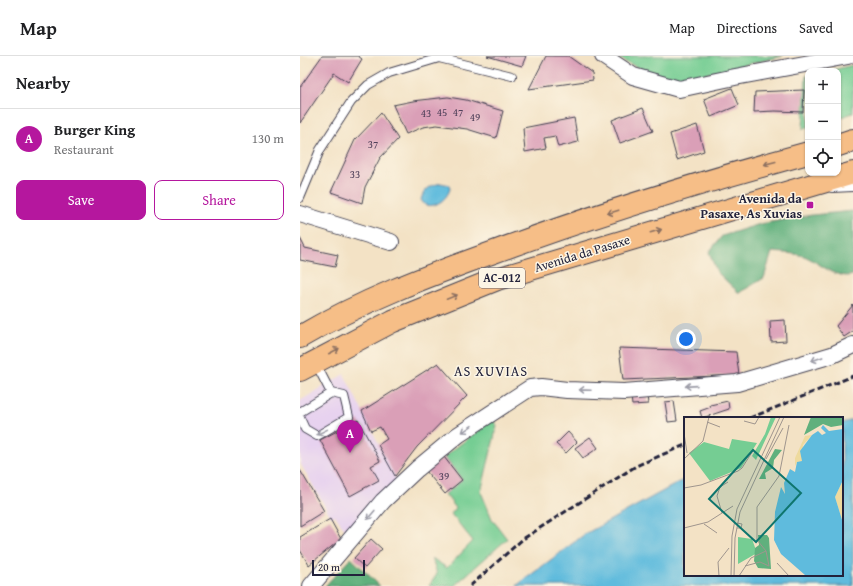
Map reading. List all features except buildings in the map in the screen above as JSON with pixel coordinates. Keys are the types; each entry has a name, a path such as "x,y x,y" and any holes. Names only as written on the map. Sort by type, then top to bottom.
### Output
{"main road":[{"path":"841,144 853,140"},
{"name":"AC-012","path":"300,337 323,323 398,288 534,237 703,182 805,154"},
{"name":"Avenida da Pasaxe","path":"307,366 393,321 497,279 853,173"},
{"path":"300,322 326,307 430,260 499,237 534,237"}],"street":[{"path":"603,56 633,76 679,89 848,56"},
{"path":"300,214 391,242"},
{"path":"311,586 383,501 417,469 458,435 530,388 541,387 567,390 624,392 737,383 832,355 853,345"}],"lane":[{"path":"300,198 320,150 351,102 368,85 389,73 439,58 512,76"},
{"path":"795,190 853,187"},
{"path":"300,418 305,429 317,436 349,418 344,396 331,393 307,366"},
{"path":"300,412 331,393"}],"shaded area":[{"path":"344,374 397,481 349,536 335,515 331,517 300,463 300,401"}],"green space":[{"path":"616,56 783,56 672,82 626,62"},
{"path":"853,65 853,113 841,117 841,68"},
{"path":"805,94 805,128 803,129"},
{"path":"853,211 853,275 847,276 834,273 804,256 772,252 764,278 739,293 717,272 709,252 722,236 760,224 812,215"},
{"path":"493,419 497,426 481,492 492,519 507,539 454,586 429,586 437,574 432,558 447,568 473,541 451,514 456,508 445,494 462,480 444,457"},
{"path":"351,558 380,586 325,586"}],"water":[{"path":"441,183 449,185 449,193 437,204 429,206 425,205 421,200 426,190 431,186"},
{"path":"853,420 853,586 516,586 585,534 684,480 684,576 843,576 843,423"}],"railway":[{"path":"752,417 853,376"},
{"path":"470,586 523,539 636,466 684,445"}],"place":[{"name":"Avenida da Pasaxe, As Xuvias","path":"810,205"},
{"name":"Burger King","path":"350,453"}],"district":[{"name":"AS XUVIAS","path":"491,371"}]}
